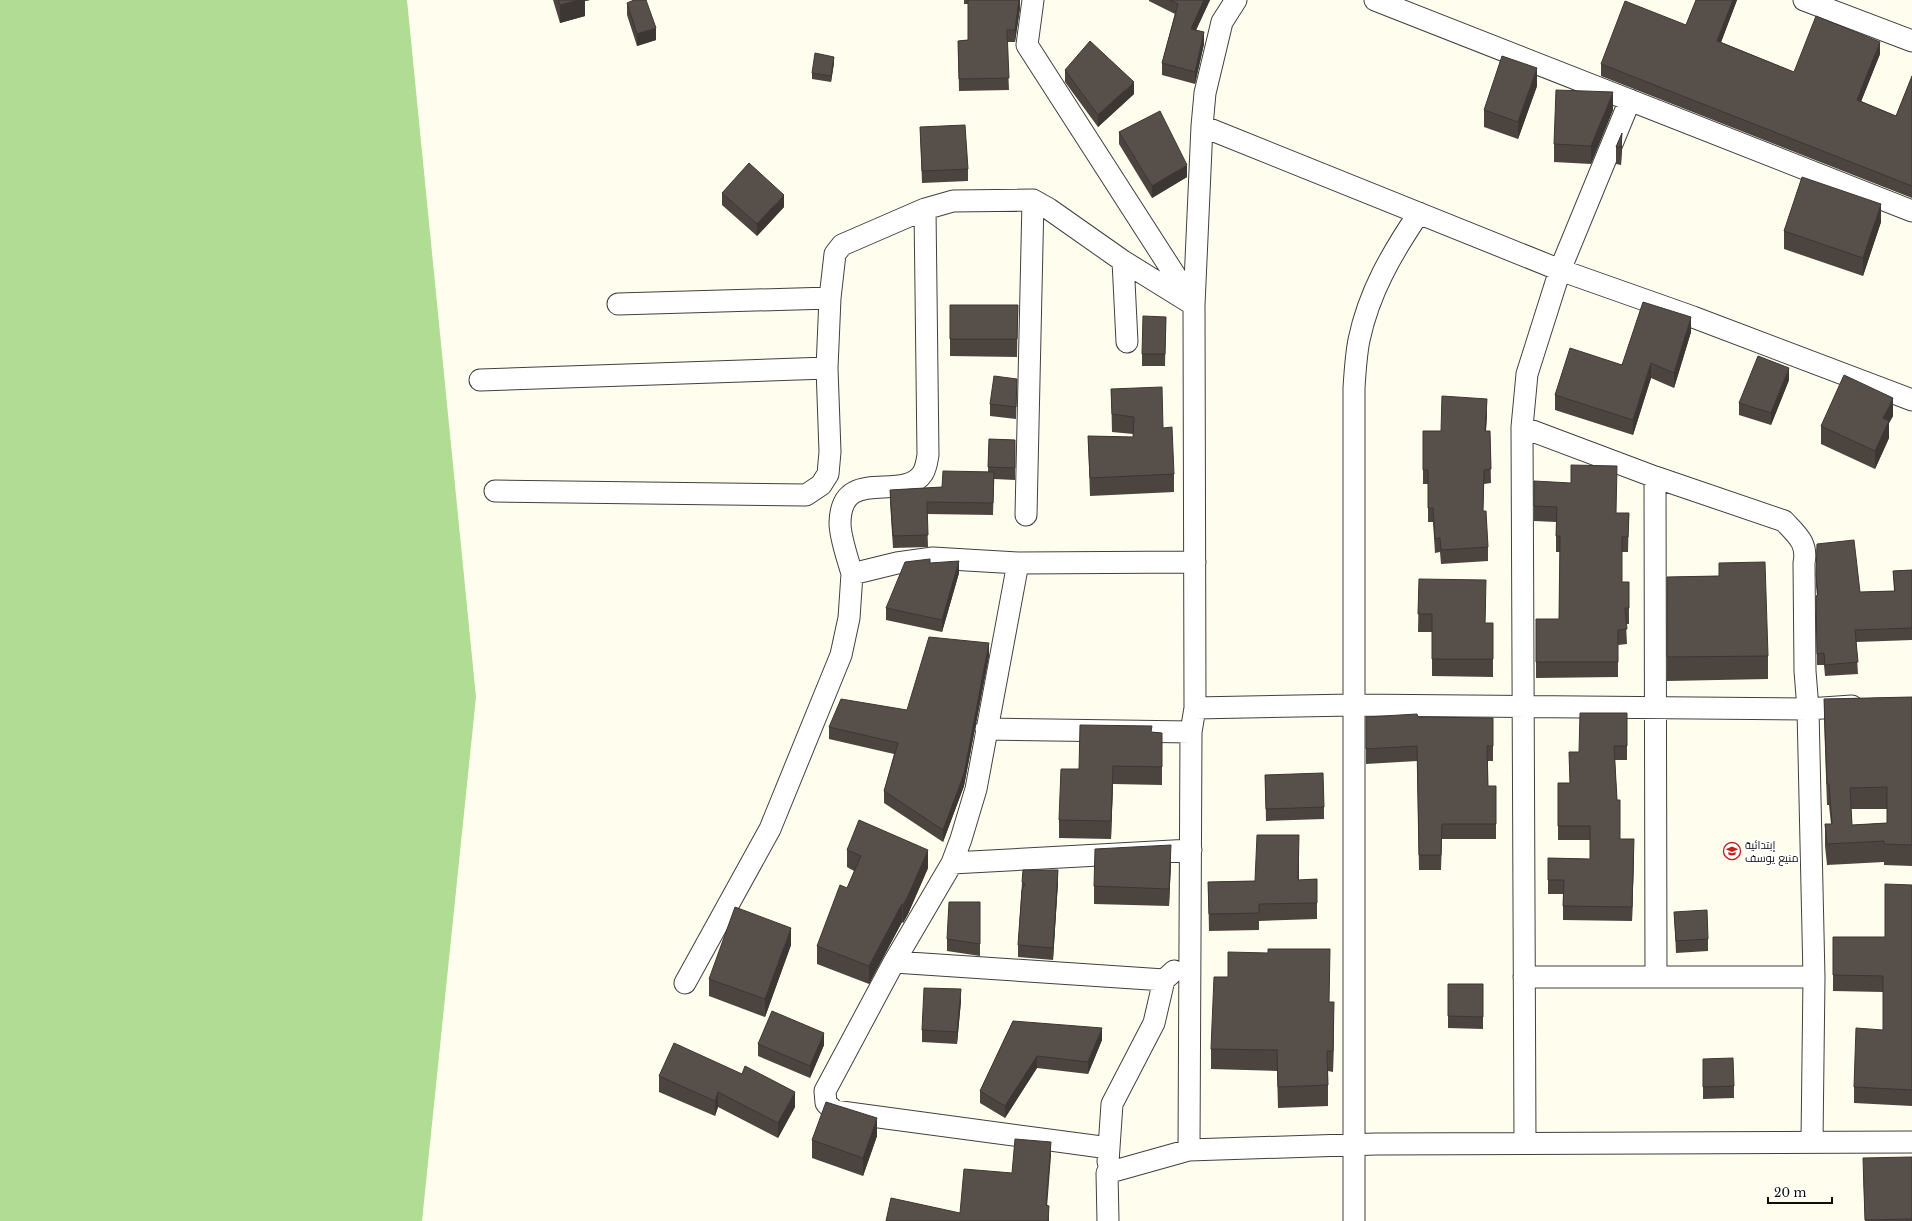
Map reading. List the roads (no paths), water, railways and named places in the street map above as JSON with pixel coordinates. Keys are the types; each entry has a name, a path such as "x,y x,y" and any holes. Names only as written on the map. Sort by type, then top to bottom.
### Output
{"street":[{"path":"1033,0 1027,45 1194,305"},
{"path":"1189,1150 1189,957 1191,850 1190,732 1195,708 1194,305 1202,126 1205,92 1222,22 1236,0"},
{"path":"1375,0 1912,211"},
{"path":"1804,0 1912,41"},
{"path":"1525,1143 1522,427 1527,374 1560,270 1630,100"},
{"path":"1202,126 1560,270 1693,317 1912,400"},
{"path":"495,491 806,495 821,485 828,474 830,452 827,368 830,298 835,254 842,245 925,209 952,201 1033,200 1050,209 1123,261 1194,305"},
{"path":"1026,515 1033,200"},
{"path":"685,983 770,829 841,655 849,618 852,574 840,525 841,506 848,495 863,489 913,483 924,472 928,455 925,209"},
{"path":"1354,1221 1354,388 1359,340 1368,304 1378,279 1402,238 1420,213"},
{"path":"1123,261 1127,342"},
{"path":"618,304 830,298"},
{"path":"480,380 827,368"},
{"path":"1522,427 1655,477 1784,521 1799,537 1806,552 1804,563 1805,671 1808,708 1814,977 1812,1141"},
{"path":"1655,477 1656,977"},
{"path":"852,574 897,563 933,558 1018,563 1195,562"},
{"path":"1018,563 976,789 952,863 894,962 825,1091 826,1103 834,1111 1108,1148"},
{"path":"1195,708 1353,705 1808,708 1875,705"},
{"path":"986,729 1190,732"},
{"path":"952,863 1191,850"},
{"path":"1108,1221 1107,1173 1112,1104 1154,1023 1164,980 1189,957"},
{"path":"894,962 1164,980"},
{"path":"1524,977 1814,977"},
{"path":"1107,1173 1189,1150 1354,1145 1525,1143 1812,1141 1912,1142"}],"place":[{"name":"إبتدائية منيع يوسف","path":"1732,851"}]}
